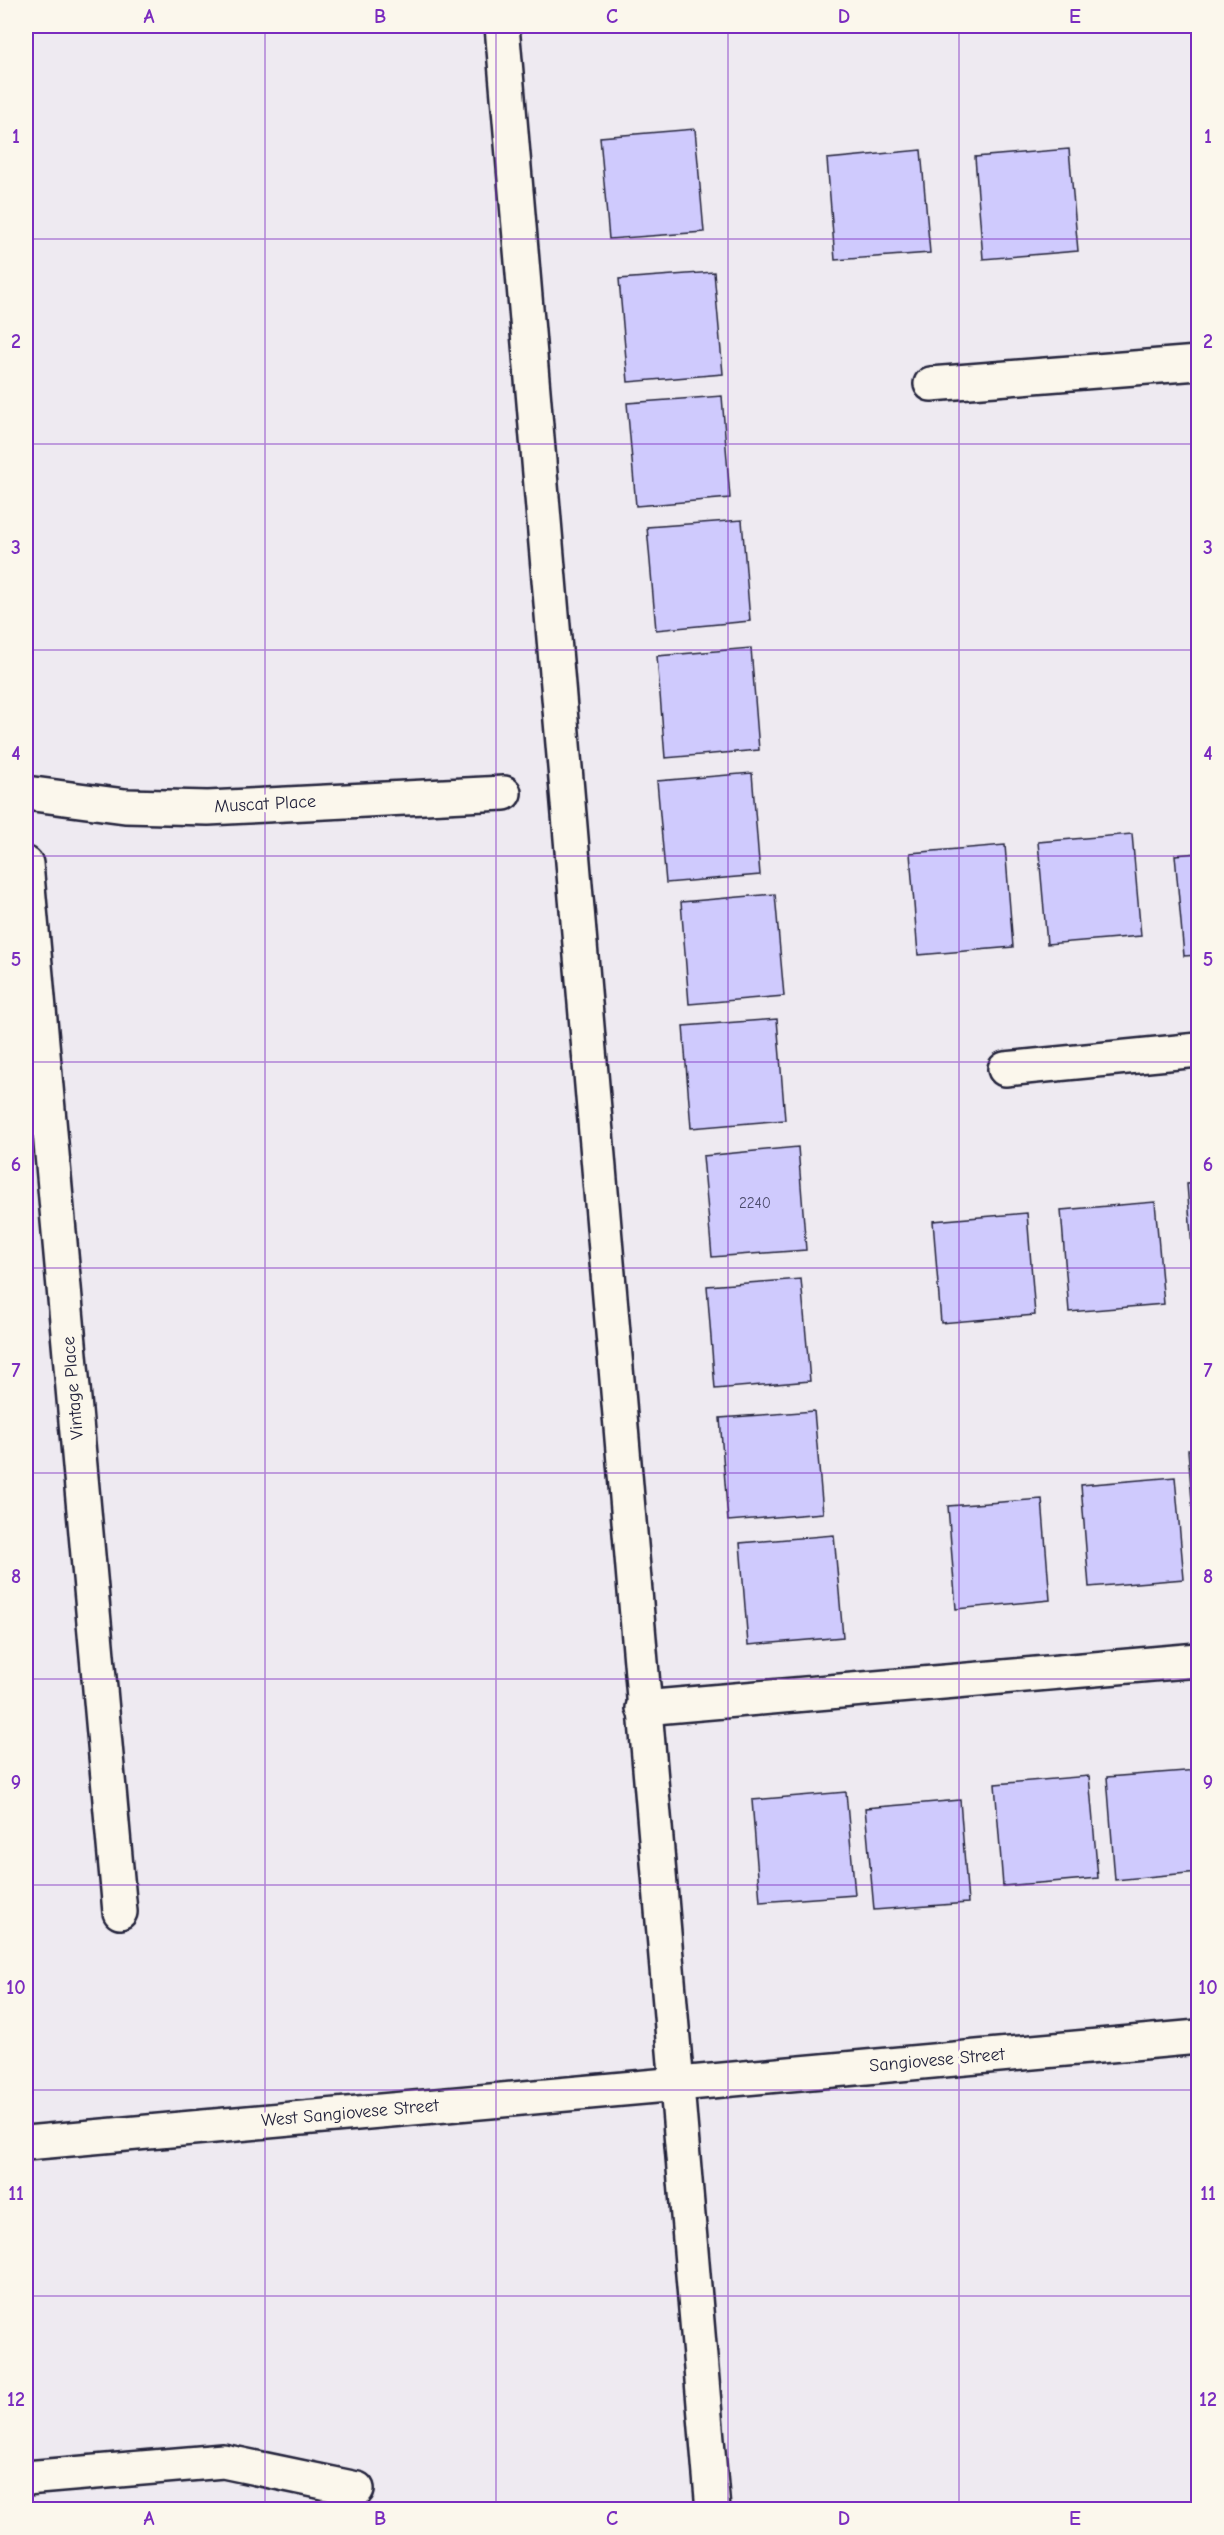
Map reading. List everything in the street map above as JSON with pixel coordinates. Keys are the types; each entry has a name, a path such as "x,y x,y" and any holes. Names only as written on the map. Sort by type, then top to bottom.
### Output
{"street":[{"path":"502,26 643,1708 713,2510"},
{"path":"931,384 1198,363"},
{"name":"Muscat Place","path":"26,794 125,806 208,808 504,793"},
{"name":"Vintage Place","path":"26,864 120,1912"},
{"path":"1005,1069 1198,1050"},
{"path":"643,1708 1198,1660"},
{"name":"Sangiovese Street","path":"675,2084 1198,2037"},
{"name":"West Sangiovese Street","path":"26,2143 675,2084"},
{"path":"26,2478 223,2461 357,2489"}],"building":[{"path":"695,129 704,232 609,239 600,137"},
{"path":"1069,149 1078,251 983,259 975,157"},
{"path":"921,150 930,253 835,260 827,159"},
{"path":"714,272 723,374 628,382 619,279"},
{"path":"722,396 730,498 636,506 627,403"},
{"path":"742,520 750,621 656,630 647,527"},
{"path":"751,648 759,750 665,758 657,656"},
{"path":"752,773 760,875 666,883 657,781"},
{"path":"1132,834 1141,936 1047,944 1038,842"},
{"path":"1005,845 1013,947 918,955 910,853"},
{"path":"1198,853 1198,955 1184,956 1175,855"},
{"path":"775,894 784,996 689,1004 681,902"},
{"path":"777,1019 785,1120 691,1128 683,1026"},
{"path":"798,1147 806,1250 712,1257 703,1156"},
{"path":"1198,1183 1198,1286 1195,1287 1187,1184"},
{"path":"1155,1202 1164,1304 1069,1312 1061,1210"},
{"path":"1027,1213 1035,1315 941,1323 933,1221"},
{"path":"801,1279 810,1381 715,1389 707,1286"},
{"path":"814,1411 823,1513 728,1521 720,1418"},
{"path":"1188,1450 1198,1450 1198,1553 1196,1553"},
{"path":"1175,1477 1184,1579 1089,1587 1081,1485"},
{"path":"1042,1499 1050,1600 956,1609 948,1506"},
{"path":"834,1535 843,1637 748,1645 740,1543"},
{"path":"1198,1770 1198,1872 1115,1880 1107,1777"},
{"path":"1089,1776 1098,1878 1003,1886 995,1784"},
{"path":"846,1792 855,1895 760,1902 752,1800"},
{"path":"960,1800 968,1903 874,1910 865,1808"}]}
